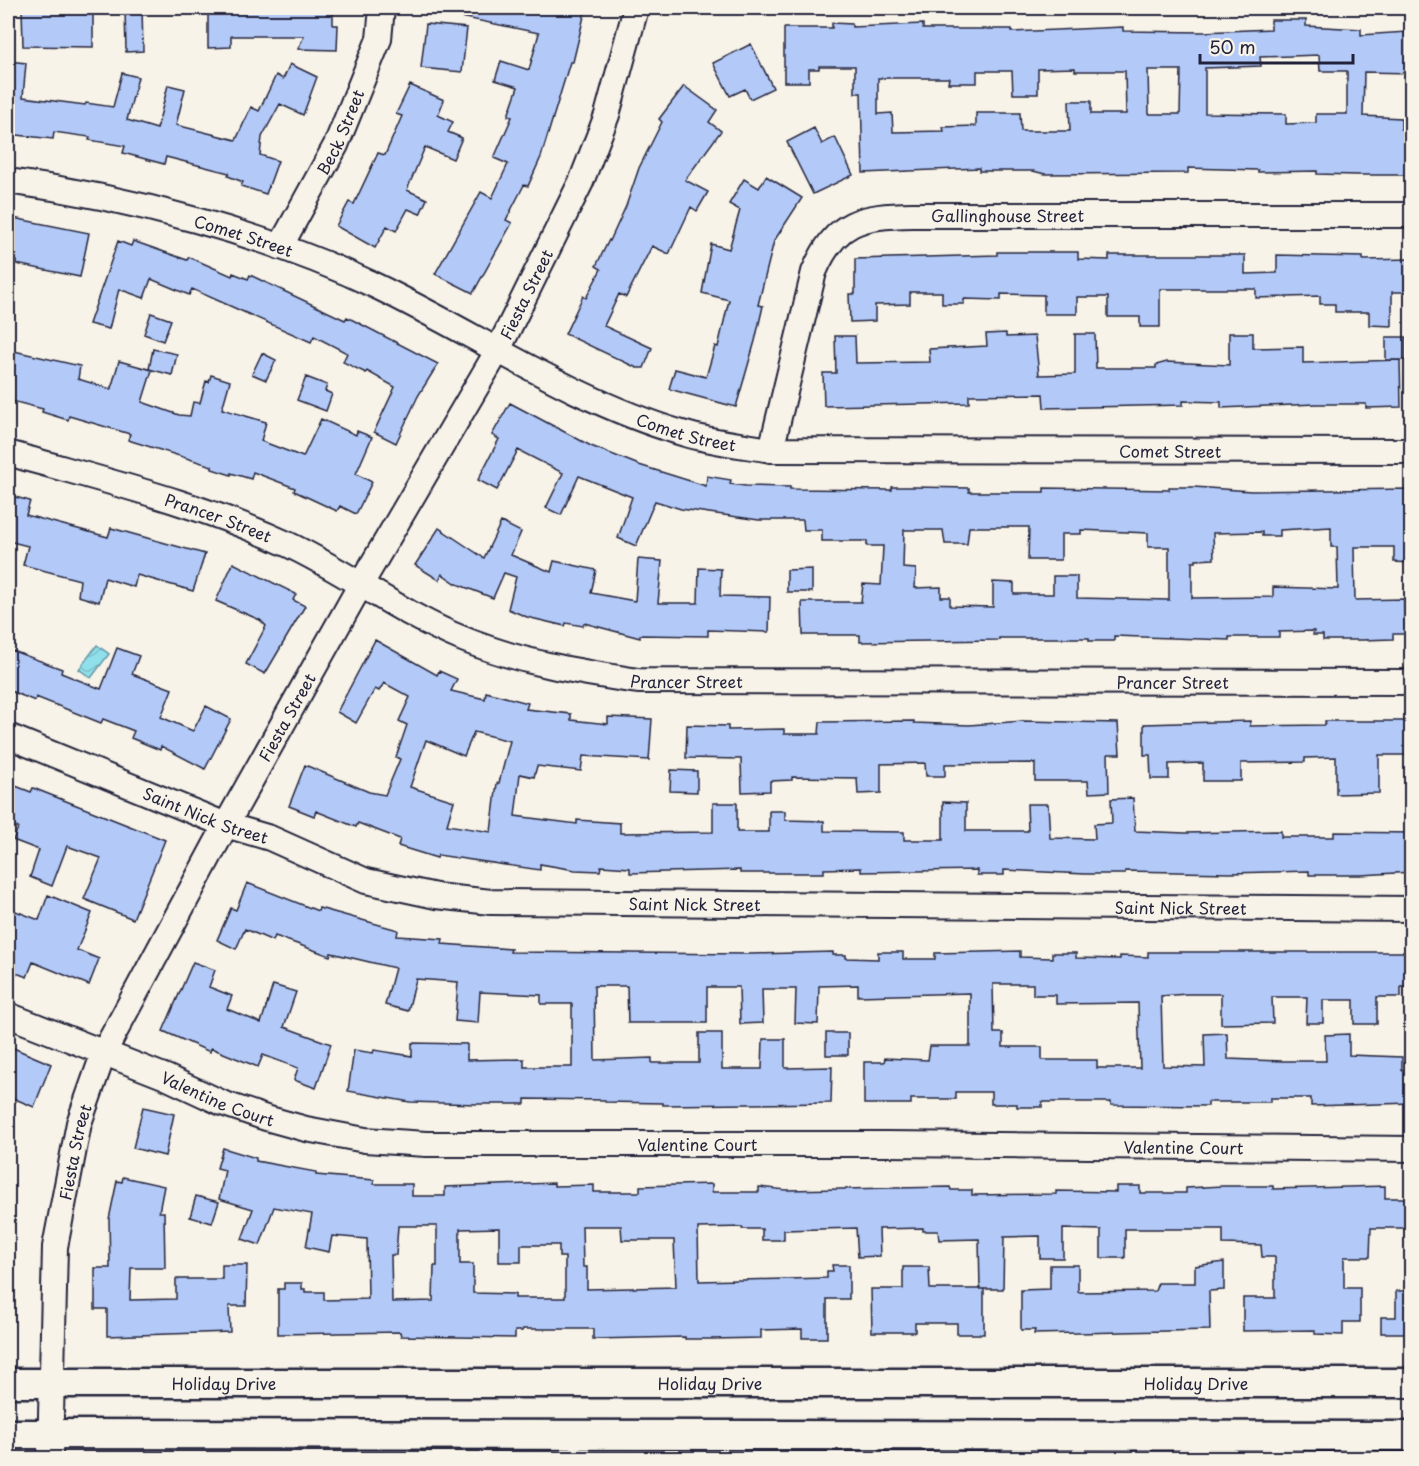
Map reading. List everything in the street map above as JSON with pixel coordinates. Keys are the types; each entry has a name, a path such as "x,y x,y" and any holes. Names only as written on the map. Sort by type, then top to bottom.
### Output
{"street":[{"name":"Beck Street","path":"280,247 336,145 379,39 381,8"},
{"name":"Fiesta Street","path":"50,1447 53,1291 59,1218 80,1124 104,1052 226,825 361,584 498,350 581,182 607,115 636,8"},
{"name":"Comet Street","path":"8,181 70,189 190,220 280,247 375,286 547,378 637,417 682,433 771,450 1412,451"},
{"name":"Gallinghouse Street","path":"771,450 814,272 824,249 848,226 863,218 913,215 1412,215"},
{"name":"Prancer Street","path":"8,453 196,508 287,544 432,625 502,653 563,669 638,681 1412,682"},
{"name":"Saint Nick Street","path":"8,736 226,825 270,838 366,881 425,894 491,902 1412,909"},
{"name":"Valentine Court","path":"8,1015 104,1052 222,1103 306,1129 365,1140 426,1144 898,1144 1412,1149"},
{"name":"Holiday Drive","path":"8,1383 1412,1383"},
{"path":"8,1434 50,1447 1412,1436"}],"water":[{"path":"97,645 109,654 91,678 79,669"}],"building":[{"path":"22,8 93,8 93,47 23,46"},
{"path":"125,8 142,8 143,51 126,52"},
{"path":"208,8 333,8 333,25 338,25 337,50 298,49 304,36 231,36 231,47 208,48"},
{"path":"447,8 586,8 573,62 570,62 541,157 528,186 524,185 506,220 512,223 473,293 435,274 481,192 492,198 508,164 494,158 512,117 508,116 518,87 495,80 501,61 529,70 539,33 446,14"},
{"path":"1271,20 1306,20 1306,26 1361,29 1361,35 1407,32 1407,35 1412,35 1412,73 1364,72 1363,116 1401,118 1401,129 1412,129 1412,175 1317,174 1317,171 1258,172 1258,170 1188,168 1188,173 1045,174 1033,171 979,171 979,168 863,173 861,93 855,93 855,66 819,66 819,69 809,69 809,82 784,82 784,28 832,28 832,23 852,24 852,27 923,24 923,29 1012,29 1012,32 1123,27 1123,31 1203,32 1271,29","holes":["1319,55 1320,71 1347,71 1347,114 1316,114 1316,123 1286,124 1286,114 1205,113 1205,68 1261,66 1260,57","1075,68 1075,71 1125,71 1126,114 1091,114 1091,101 1069,101 1070,131 1021,131 1020,113 976,113 976,126 943,127 944,131 893,132 892,113 878,114 878,78 949,78 948,83 977,83 977,71 1012,71 1013,94 1038,94 1038,69","1148,70 1181,70 1180,114 1149,114"]},
{"path":"426,24 467,28 462,72 421,68"},
{"path":"751,44 773,88 750,99 745,89 730,96 713,63"},
{"path":"8,61 26,63 23,97 85,105 86,103 113,107 122,73 138,77 127,120 157,129 168,85 185,89 176,125 236,140 251,107 259,111 276,75 283,79 290,64 317,77 303,115 280,104 262,137 260,155 278,161 266,194 241,186 243,182 228,176 229,173 166,157 164,164 123,153 125,146 89,140 90,137 54,132 53,139 8,134"},
{"path":"410,85 444,100 438,115 453,122 448,132 462,138 453,159 425,147 407,190 427,199 420,214 408,209 396,231 387,226 375,248 336,226 349,202 354,204 378,153 385,155 402,116 396,114"},
{"path":"684,86 717,110 709,122 721,131 685,180 708,192 697,211 691,207 669,254 652,246 626,297 619,294 604,326 652,348 644,368 637,368 565,334 583,296 586,298 601,269 596,266 610,241 626,206 639,168 662,122 659,119"},
{"path":"814,128 822,144 835,137 853,175 813,194 787,142"},
{"path":"766,176 802,198 774,241 758,305 763,306 755,341 736,407 669,389 675,369 706,377 715,346 718,347 729,300 702,293 711,244 729,249 740,210 729,204 744,179 759,188"},
{"path":"8,217 89,233 80,277 16,264 16,261 8,259"},
{"path":"118,241 131,246 133,241 187,260 189,257 232,276 233,273 248,279 250,275 345,320 347,317 438,364 418,396 396,443 374,432 395,387 367,371 366,373 343,362 347,353 314,336 311,342 192,289 189,295 151,279 144,298 119,289 109,329 89,324"},
{"path":"997,252 1078,252 1078,259 1109,260 1109,255 1245,255 1245,274 1277,273 1277,255 1363,257 1363,260 1412,259 1412,292 1392,292 1392,326 1369,325 1369,312 1335,312 1335,304 1320,304 1320,296 1256,298 1256,289 1160,289 1160,327 1140,327 1140,317 1108,317 1108,297 1077,297 1077,314 1044,314 1044,295 1001,294 1001,300 964,299 964,304 942,304 942,292 910,292 910,304 875,305 875,321 850,322 849,294 855,294 855,259 997,255"},
{"path":"151,313 171,320 163,341 144,334"},
{"path":"1006,333 1006,337 1035,336 1039,375 1075,374 1075,334 1095,334 1096,368 1156,368 1156,365 1167,362 1229,365 1229,333 1253,333 1253,348 1303,347 1303,363 1400,360 1401,407 1366,408 1366,404 1316,404 1221,408 1221,402 1183,401 1183,405 1044,408 1043,394 969,395 969,403 824,406 823,373 836,373 835,336 855,336 856,363 930,362 929,349 987,346 986,334"},
{"path":"1386,337 1406,337 1406,360 1386,360"},
{"path":"153,349 177,354 172,375 149,369"},
{"path":"14,351 80,366 78,379 111,389 119,361 152,370 142,402 179,415 190,416 193,402 200,403 206,381 209,382 211,375 230,381 222,409 266,422 261,441 303,457 321,419 356,435 357,431 372,437 356,474 372,482 356,514 340,506 337,511 294,491 295,488 253,472 251,479 231,473 231,475 212,469 212,466 128,440 130,434 69,416 68,420 42,412 43,409 8,400 8,375"},
{"path":"262,353 276,360 266,380 252,374"},
{"path":"306,377 327,385 325,391 332,394 326,411 297,400"},
{"path":"510,403 591,446 639,465 706,486 707,476 731,480 730,484 790,487 790,489 892,490 892,487 914,487 969,488 969,492 1044,492 1044,488 1169,490 1169,487 1194,487 1251,491 1412,489 1412,563 1394,562 1394,547 1354,547 1355,600 1404,599 1405,634 1393,634 1393,639 1362,640 1323,640 1323,635 1313,635 1314,631 1279,632 1279,637 1229,637 1229,640 1114,636 1114,641 1089,641 1089,638 999,638 999,640 860,642 860,635 803,635 802,602 861,602 863,584 881,585 883,546 867,546 867,541 822,541 822,530 804,530 803,520 759,520 681,509 655,501 636,546 618,538 632,497 579,476 561,515 546,508 563,473 518,450 497,490 478,480 499,439 492,435","holes":["969,527 1029,527 1028,560 1061,560 1061,534 1081,534 1081,530 1148,533 1148,547 1169,547 1169,600 1077,598 1077,576 1053,576 1053,594 1014,594 1014,583 993,582 993,607 950,606 950,597 941,597 941,587 915,588 916,569 903,568 904,530 943,530 945,544 967,544","1331,527 1331,547 1337,547 1338,589 1273,587 1273,597 1192,598 1192,562 1214,559 1213,533 1262,532 1262,536 1280,536 1280,530"]},
{"path":"8,495 30,501 26,515 108,537 111,528 205,554 193,591 137,575 134,587 105,578 99,602 78,596 80,580 23,565 28,546 8,541"},
{"path":"501,522 521,532 511,555 551,572 554,561 596,570 591,593 635,601 638,559 662,561 658,603 698,603 699,568 721,569 720,596 770,597 769,632 708,630 708,636 640,635 640,638 584,623 583,626 566,623 565,626 527,617 508,609 516,577 504,573 493,598 457,584 442,574 439,580 415,565 439,528 484,558"},
{"path":"233,563 296,594 293,600 305,606 265,674 246,664 266,626 260,620 216,601"},
{"path":"812,569 812,592 787,592 787,570"},
{"path":"375,640 437,675 439,671 457,679 451,691 485,699 486,692 528,703 526,709 571,714 571,720 608,724 608,717 652,719 649,760 583,756 581,771 537,766 534,777 520,774 515,816 577,824 577,820 620,823 620,833 713,832 713,803 737,803 737,832 769,832 769,811 785,811 785,820 824,821 824,831 904,832 904,840 943,840 943,802 966,803 966,831 1028,831 1027,804 1048,804 1050,838 1095,839 1094,824 1112,823 1111,799 1133,798 1135,831 1185,833 1281,831 1281,837 1334,837 1334,832 1412,833 1412,872 1309,875 1309,871 1230,873 1125,871 1125,874 1085,874 1004,870 1004,875 977,875 977,870 861,872 861,868 824,869 824,873 740,873 740,870 630,873 630,868 601,866 600,871 575,870 540,864 540,870 438,855 437,858 398,846 400,839 358,823 356,827 316,811 314,816 289,806 305,765 369,792 385,795 400,759 396,757 407,725 399,721 410,697 384,683 379,691 375,689 356,723 337,712","holes":["474,732 510,741 499,783 497,783 491,832 447,825 454,801 410,787 426,740 464,756"]},
{"path":"117,648 139,656 132,674 172,689 161,717 193,731 206,706 231,719 205,769 161,746 160,750 131,738 134,731 103,719 101,723 36,697 35,701 8,690 8,649 62,669 61,673 101,689"},
{"path":"914,721 914,723 969,725 1024,721 1118,723 1120,754 1108,754 1109,792 1089,793 1088,781 1035,781 1035,763 945,764 945,776 926,776 925,763 881,764 881,793 858,794 857,778 792,777 792,780 770,781 770,791 742,792 741,759 686,758 687,725 728,726 728,730 784,729 784,734 819,734 820,722"},
{"path":"1250,721 1250,726 1325,725 1325,721 1408,721 1408,755 1379,755 1379,793 1336,794 1336,757 1305,758 1305,762 1241,763 1241,781 1203,781 1203,763 1169,764 1169,779 1151,779 1150,755 1144,755 1144,724"},
{"path":"671,770 697,771 697,792 670,791"},
{"path":"13,785 31,792 33,788 165,840 133,919 84,899 101,858 67,846 52,886 30,877 39,850 13,840 18,828 8,824 8,798"},
{"path":"247,883 318,911 319,908 398,930 397,936 443,939 442,944 511,949 510,952 750,954 833,952 833,955 846,955 846,958 878,959 878,952 903,952 903,959 935,959 935,953 1020,951 1020,957 1052,958 1052,953 1076,953 1076,958 1120,959 1120,956 1148,957 1148,952 1407,952 1407,987 1401,987 1401,997 1377,997 1377,1024 1354,1024 1354,1000 1323,1000 1323,1023 1306,1023 1307,997 1272,997 1273,1023 1221,1024 1221,994 1161,996 1163,1066 1205,1067 1204,1034 1227,1033 1228,1059 1326,1061 1325,1035 1349,1034 1349,1055 1402,1057 1402,1070 1412,1070 1412,1103 1311,1106 1311,1098 1270,1098 1270,1102 1208,1102 1208,1106 1042,1102 1042,1107 1017,1107 1017,1104 991,1104 991,1092 956,1092 956,1099 911,1099 911,1104 864,1104 864,1062 884,1062 885,1058 928,1060 930,1046 970,1046 970,993 858,996 858,985 819,986 818,1024 795,1023 796,989 762,989 763,1023 740,1024 739,987 707,987 707,1023 628,1023 627,986 594,986 595,1060 652,1058 652,1063 699,1063 699,1033 722,1033 722,1069 762,1069 763,1039 785,1039 785,1068 832,1067 831,1103 663,1105 663,1103 605,1102 605,1100 525,1099 525,1104 410,1102 348,1091 354,1050 373,1053 374,1050 412,1056 412,1043 467,1044 467,1060 524,1059 524,1067 572,1067 572,1004 541,1004 541,995 480,992 478,1023 455,1021 458,982 416,979 408,1011 385,1005 395,968 331,953 330,956 275,936 273,941 245,929 236,949 217,940 231,908 236,910","holes":["993,984 1033,984 1033,995 1056,995 1056,1004 1138,1003 1140,1068 1097,1068 1097,1060 1042,1060 1042,1047 1003,1047 1003,1033 994,1033"]},
{"path":"48,895 92,913 77,950 99,959 89,985 33,962 27,977 8,970 8,908 39,920"},
{"path":"193,962 215,970 209,987 232,996 227,1009 261,1023 273,985 296,992 284,1027 331,1044 316,1088 294,1080 298,1068 263,1055 258,1067 211,1048 210,1052 163,1031"},
{"path":"826,1033 848,1033 848,1055 826,1055"},
{"path":"11,1047 51,1064 34,1107 8,1096 8,1056"},
{"path":"143,1107 174,1114 165,1156 133,1148"},
{"path":"223,1148 256,1158 256,1161 316,1172 316,1175 374,1180 374,1184 412,1184 412,1196 445,1196 445,1187 554,1183 554,1186 594,1185 594,1192 640,1192 640,1186 712,1184 712,1192 759,1192 759,1187 786,1190 950,1187 951,1190 972,1190 972,1195 1056,1194 1056,1191 1116,1192 1116,1186 1140,1186 1140,1193 1186,1193 1186,1188 1223,1186 1273,1186 1273,1189 1385,1186 1385,1198 1412,1198 1412,1228 1371,1228 1370,1257 1344,1257 1344,1288 1360,1288 1360,1322 1343,1322 1343,1335 1315,1334 1315,1330 1243,1331 1243,1298 1275,1298 1275,1257 1262,1257 1261,1245 1223,1244 1223,1229 1125,1229 1125,1258 1101,1258 1101,1230 1063,1229 1063,1258 1040,1258 1040,1236 1004,1237 1003,1289 980,1289 979,1239 939,1240 938,1231 923,1231 923,1228 879,1229 880,1256 858,1257 856,1228 784,1230 784,1240 762,1240 762,1229 742,1229 742,1227 698,1228 699,1281 827,1278 827,1271 833,1271 832,1265 849,1265 849,1299 827,1299 827,1338 802,1338 802,1329 761,1330 761,1338 712,1339 685,1339 685,1337 593,1339 593,1329 523,1329 515,1331 515,1338 401,1336 400,1332 278,1334 278,1289 284,1289 284,1283 302,1283 302,1289 305,1289 305,1292 324,1292 324,1300 368,1299 367,1239 332,1236 329,1252 306,1247 312,1214 274,1207 260,1245 242,1239 253,1209 219,1199 225,1170 217,1168","holes":["398,1226 437,1226 437,1266 434,1266 433,1301 392,1302 391,1255 396,1255","582,1226 621,1226 622,1240 674,1240 676,1287 587,1289 587,1267 583,1267","499,1228 499,1262 521,1262 521,1245 559,1245 559,1257 565,1257 565,1298 515,1298 515,1294 473,1293 473,1264 460,1264 460,1229"]},
{"path":"123,1177 164,1186 159,1212 164,1212 165,1268 131,1268 130,1300 176,1299 176,1279 222,1279 222,1265 247,1265 246,1306 229,1306 230,1332 107,1336 107,1309 95,1309 95,1268 110,1268 109,1219 117,1181 122,1182"},
{"path":"196,1196 219,1202 212,1223 190,1217"},
{"path":"1224,1262 1224,1290 1209,1291 1210,1330 1034,1334 1035,1330 1021,1330 1021,1290 1050,1289 1050,1265 1078,1265 1078,1292 1155,1291 1158,1283 1195,1283 1195,1266"},
{"path":"903,1267 929,1267 930,1289 984,1289 984,1334 957,1334 957,1323 915,1323 915,1332 872,1332 871,1289 903,1289"},
{"path":"1396,1291 1412,1291 1412,1326 1409,1326 1409,1333 1381,1333 1381,1317 1396,1317"}]}
